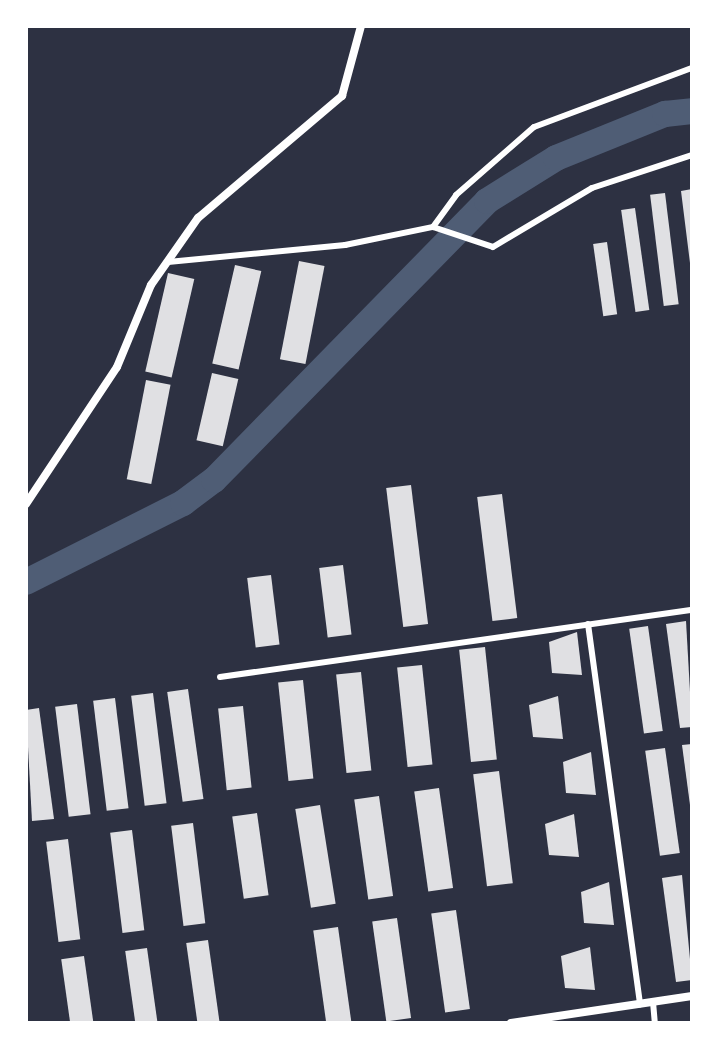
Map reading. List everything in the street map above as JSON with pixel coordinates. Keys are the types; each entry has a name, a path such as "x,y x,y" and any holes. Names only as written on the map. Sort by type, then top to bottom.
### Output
{"street":[{"path":"26,504 117,367 151,285 198,218 342,96 361,26"},
{"path":"436,227 456,195 534,127 692,68"},
{"path":"167,262 345,245 436,227 493,247 592,188 692,155"},
{"path":"220,677 692,610"},
{"path":"588,624 640,1004"},
{"path":"511,1023 692,996"},
{"path":"653,1002 655,1023"}],"building":[{"path":"692,189 692,262 690,263 681,191"},
{"path":"665,193 679,304 664,306 650,195"},
{"path":"635,208 649,310 635,312 621,210"},
{"path":"607,242 617,314 603,316 593,244"},
{"path":"299,261 325,266 305,364 280,359"},
{"path":"235,265 261,271 239,369 212,363"},
{"path":"168,273 194,279 172,377 145,371"},
{"path":"212,373 238,379 223,446 196,440"},
{"path":"146,380 171,385 151,484 127,479"},
{"path":"411,485 428,624 403,627 386,488"},
{"path":"502,494 517,618 492,621 477,497"},
{"path":"343,565 352,634 328,637 319,568"},
{"path":"271,575 280,644 256,647 247,578"},
{"path":"686,621 692,727 680,728 666,624"},
{"path":"648,626 663,731 644,734 629,629"},
{"path":"577,632 582,675 552,673 549,642"},
{"path":"485,647 497,759 471,762 459,650"},
{"path":"422,665 432,764 408,767 397,668"},
{"path":"361,672 371,770 346,773 336,675"},
{"path":"303,680 313,778 288,781 278,683"},
{"path":"188,689 203,799 183,802 167,692"},
{"path":"153,693 167,803 145,806 131,696"},
{"path":"558,696 563,739 533,737 529,705"},
{"path":"115,698 129,808 107,811 93,701"},
{"path":"77,704 91,814 69,817 55,707"},
{"path":"243,706 252,788 227,790 218,709"},
{"path":"39,708 54,819 32,821 26,710"},
{"path":"692,744 692,805 690,805 682,745"},
{"path":"665,748 680,853 660,856 645,751"},
{"path":"591,752 596,795 566,793 563,762"},
{"path":"499,771 513,883 487,886 473,774"},
{"path":"439,788 453,888 428,891 414,791"},
{"path":"379,796 393,896 368,899 354,799"},
{"path":"320,805 336,904 311,908 295,809"},
{"path":"257,813 269,895 244,899 232,816"},
{"path":"574,814 579,857 549,855 545,824"},
{"path":"193,823 205,923 183,926 171,826"},
{"path":"132,830 144,930 122,933 110,833"},
{"path":"68,839 80,939 58,942 46,842"},
{"path":"682,875 692,980 676,982 662,878"},
{"path":"609,882 614,925 584,923 581,892"},
{"path":"456,910 470,1009 445,1013 431,913"},
{"path":"397,918 411,1018 386,1021 372,921"},
{"path":"338,927 351,1023 326,1023 313,930"},
{"path":"208,940 220,1023 197,1023 186,943"},
{"path":"590,947 595,990 565,988 561,956"},
{"path":"147,948 158,1023 135,1023 125,951"},
{"path":"84,956 93,1023 70,1023 61,959"}],"waterway":[{"path":"26,582 183,503 214,480 487,201 556,158 665,114 692,111"}]}
